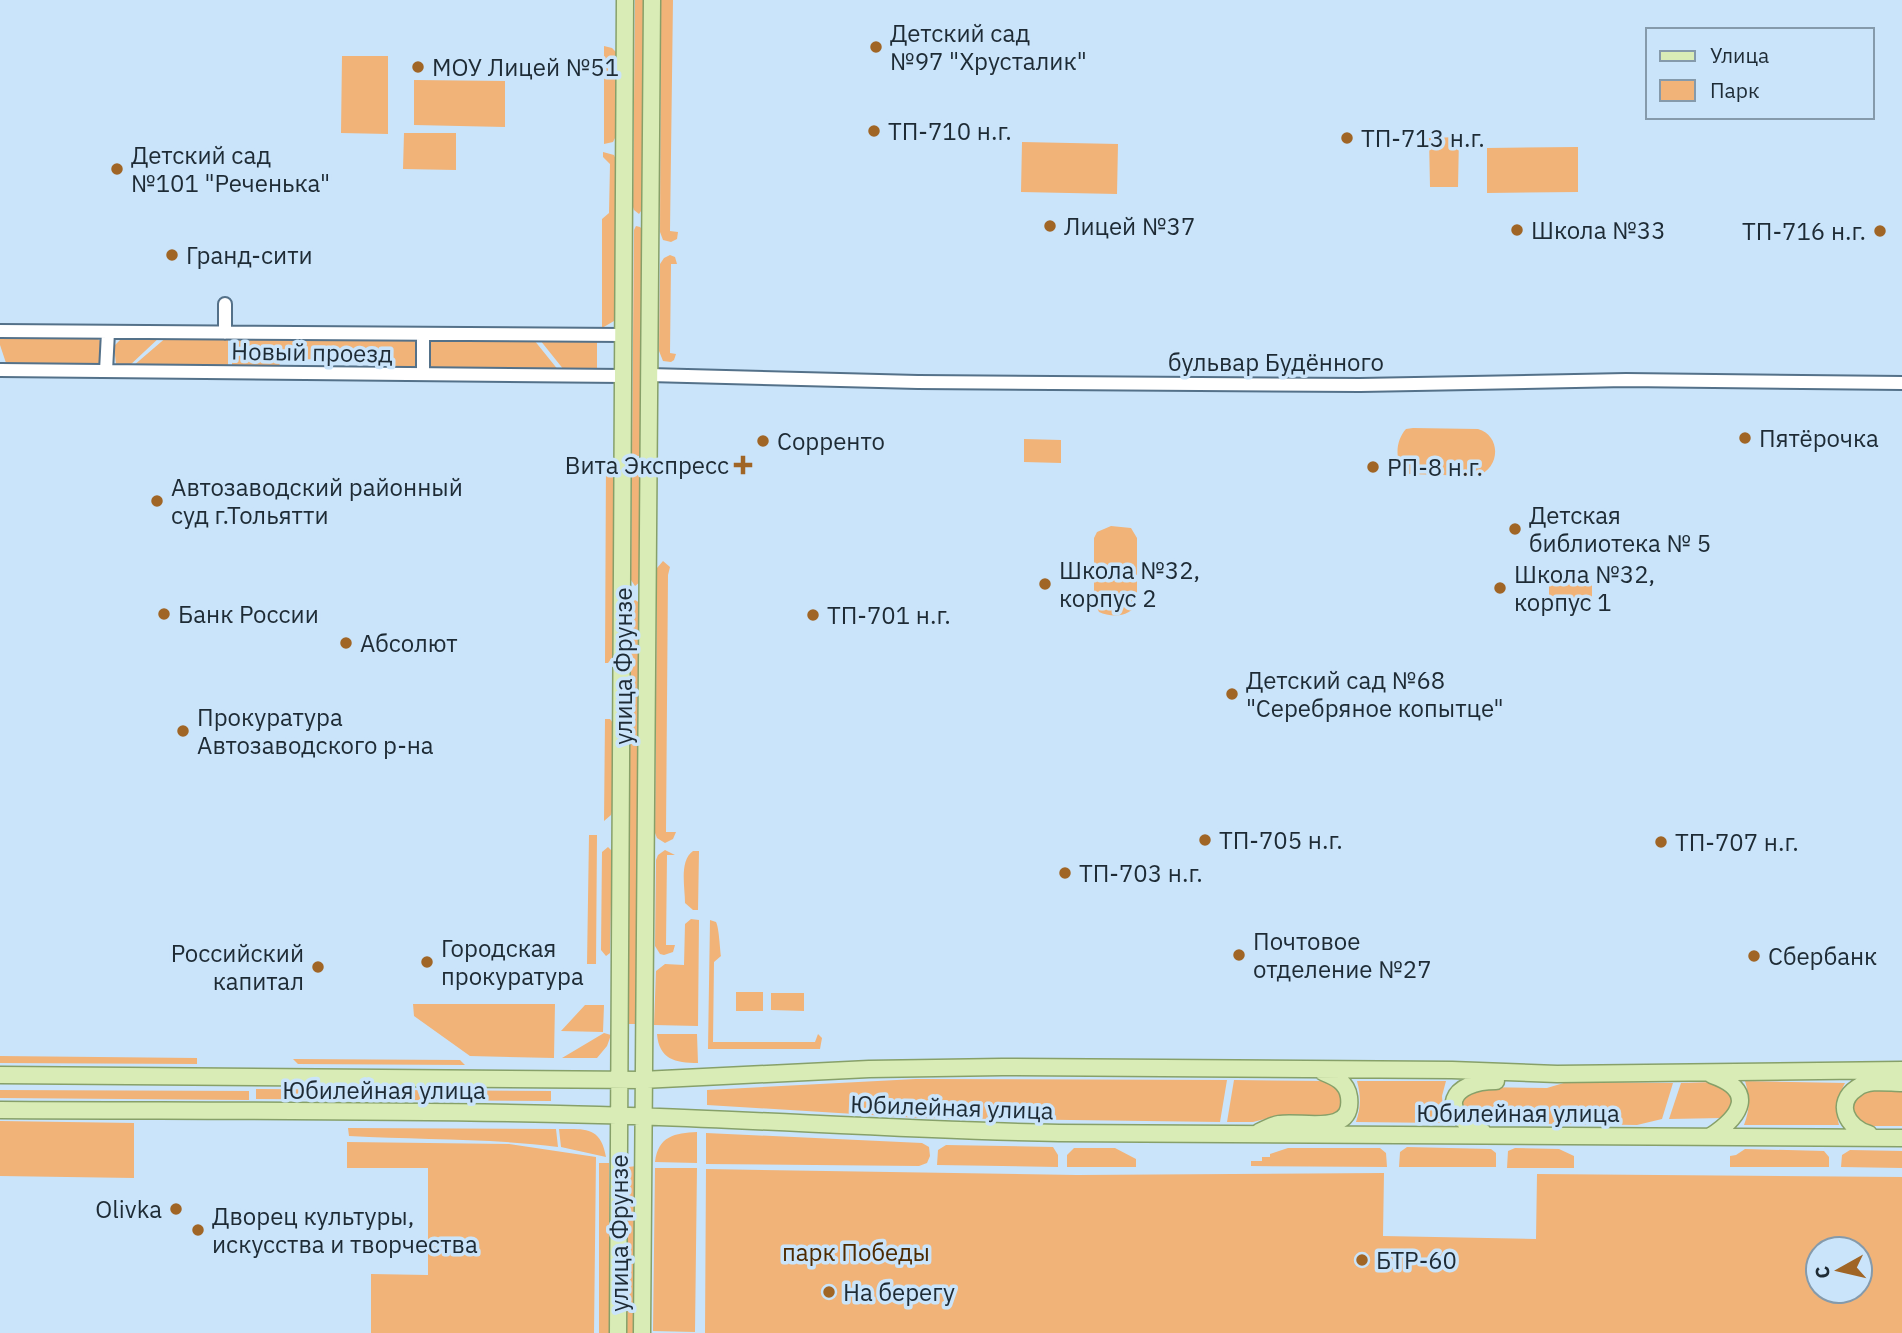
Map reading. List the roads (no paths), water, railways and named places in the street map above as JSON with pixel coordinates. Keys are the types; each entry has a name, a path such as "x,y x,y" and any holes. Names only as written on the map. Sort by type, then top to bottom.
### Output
{"main road":[{"name":"улица Фрунзе","path":"618,1333 625,0"},
{"name":"улица Фрунзе","path":"642,1333 652,0"},
{"path":"624,222 649,222"},
{"path":"623,591 646,592"},
{"name":"Юбилейная улица","path":"0,1075 642,1080 869,1069 1002,1067 1452,1070 1557,1074 1902,1070"},
{"path":"1250,1136 1278,1124 1334,1124 1344,1117 1349,1108 1348,1090 1342,1081 1318,1070"},
{"path":"1703,1072 1732,1085 1740,1101 1737,1115 1711,1136"},
{"path":"1488,1134 1465,1124 1458,1117 1455,1104 1460,1090 1477,1082 1534,1081 1557,1074"},
{"path":"1885,1138 1852,1126 1845,1115 1846,1104 1856,1088 1867,1083 1902,1083"},
{"name":"Юбилейная улица","path":"0,1110 619,1115 934,1131 1250,1136 1488,1134 1902,1138"}],"street":[{"name":"Новый проезд","path":"225,304 225,333"},
{"name":"Новый проезд","path":"0,331 624,335"},
{"path":"106,371 108,332"},
{"path":"423,334 423,374"},
{"name":"Новый проезд","path":"0,370 624,376"},
{"name":"бульвар Будённого","path":"649,375 918,382 1360,385 1626,380 1902,383"}],"place":[{"name":"Детский сад №97 \"Хрусталик\"","path":"876,47"},
{"name":"МОУ Лицей №51","path":"418,67"},
{"name":"ТП-710 н.г.","path":"874,131"},
{"name":"ТП-713 н.г.","path":"1347,138"},
{"name":"Детский сад №101 \"Реченька\"","path":"117,169"},
{"name":"Лицей №37","path":"1050,226"},
{"name":"Школа №33","path":"1517,230"},
{"name":"ТП-716 н.г.","path":"1880,231"},
{"name":"Гранд-сити","path":"172,255"},
{"name":"Пятёрочка","path":"1745,438"},
{"name":"Сорренто","path":"763,441"},
{"name":"Вита Экспресс","path":"743,465"},
{"name":"РП-8 н.г.","path":"1373,467"},
{"name":"Автозаводский районный суд г.Тольятти","path":"157,501"},
{"name":"Детская библиотека № 5","path":"1515,529"},
{"name":"Школа №32, корпус 2","path":"1045,584"},
{"name":"Школа №32, корпус 1","path":"1500,588"},
{"name":"Банк России","path":"164,614"},
{"name":"ТП-701 н.г.","path":"813,615"},
{"name":"Абсолют","path":"346,643"},
{"name":"Детский сад №68 \"Серебряное копытце\"","path":"1232,694"},
{"name":"Прокуратура Автозаводского р-на","path":"183,731"},
{"name":"ТП-705 н.г.","path":"1205,840"},
{"name":"ТП-707 н.г.","path":"1661,842"},
{"name":"ТП-703 н.г.","path":"1065,873"},
{"name":"Почтовое отделение №27","path":"1239,955"},
{"name":"Сбербанк","path":"1754,956"},
{"name":"Городская прокуратура","path":"427,962"},
{"name":"Российский капитал","path":"318,967"},
{"name":"Olivka","path":"176,1209"},
{"name":"Дворец культуры, искусства и творчества","path":"198,1230"},
{"name":"БТР-60","path":"1362,1260"},
{"name":"На берегу","path":"829,1292"}],"park label":[{"name":"парк Победы","path":"856,1252"}]}
